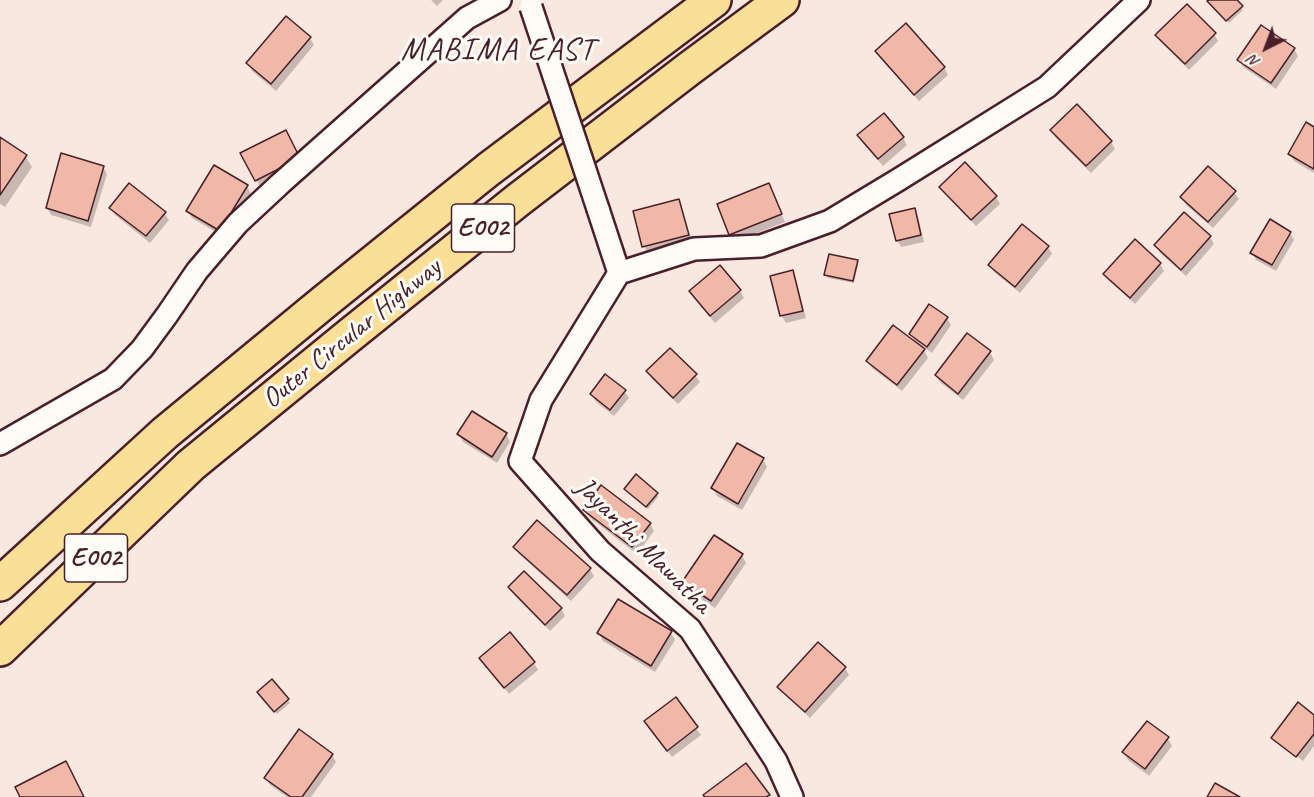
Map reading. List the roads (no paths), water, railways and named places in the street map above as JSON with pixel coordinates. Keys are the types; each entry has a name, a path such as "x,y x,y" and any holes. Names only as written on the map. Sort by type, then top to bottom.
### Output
{"highway":[{"name":"Outer Circular Highway","path":"0,584 165,433 324,302 489,169 714,0"},
{"name":"Outer Circular Highway","path":"0,649 191,465 518,200 782,0"}],"street":[{"path":"0,444 113,379 142,349 197,271 238,223 467,18 500,0"},
{"path":"530,4 619,273 694,249 760,246 830,221 1047,87 1139,0"},
{"name":"Jayanthi Mawatha","path":"619,273 541,400 520,461 600,551 690,628 776,761 792,797"}],"district":[{"name":"MABIMA EAST","path":"498,51"}]}
